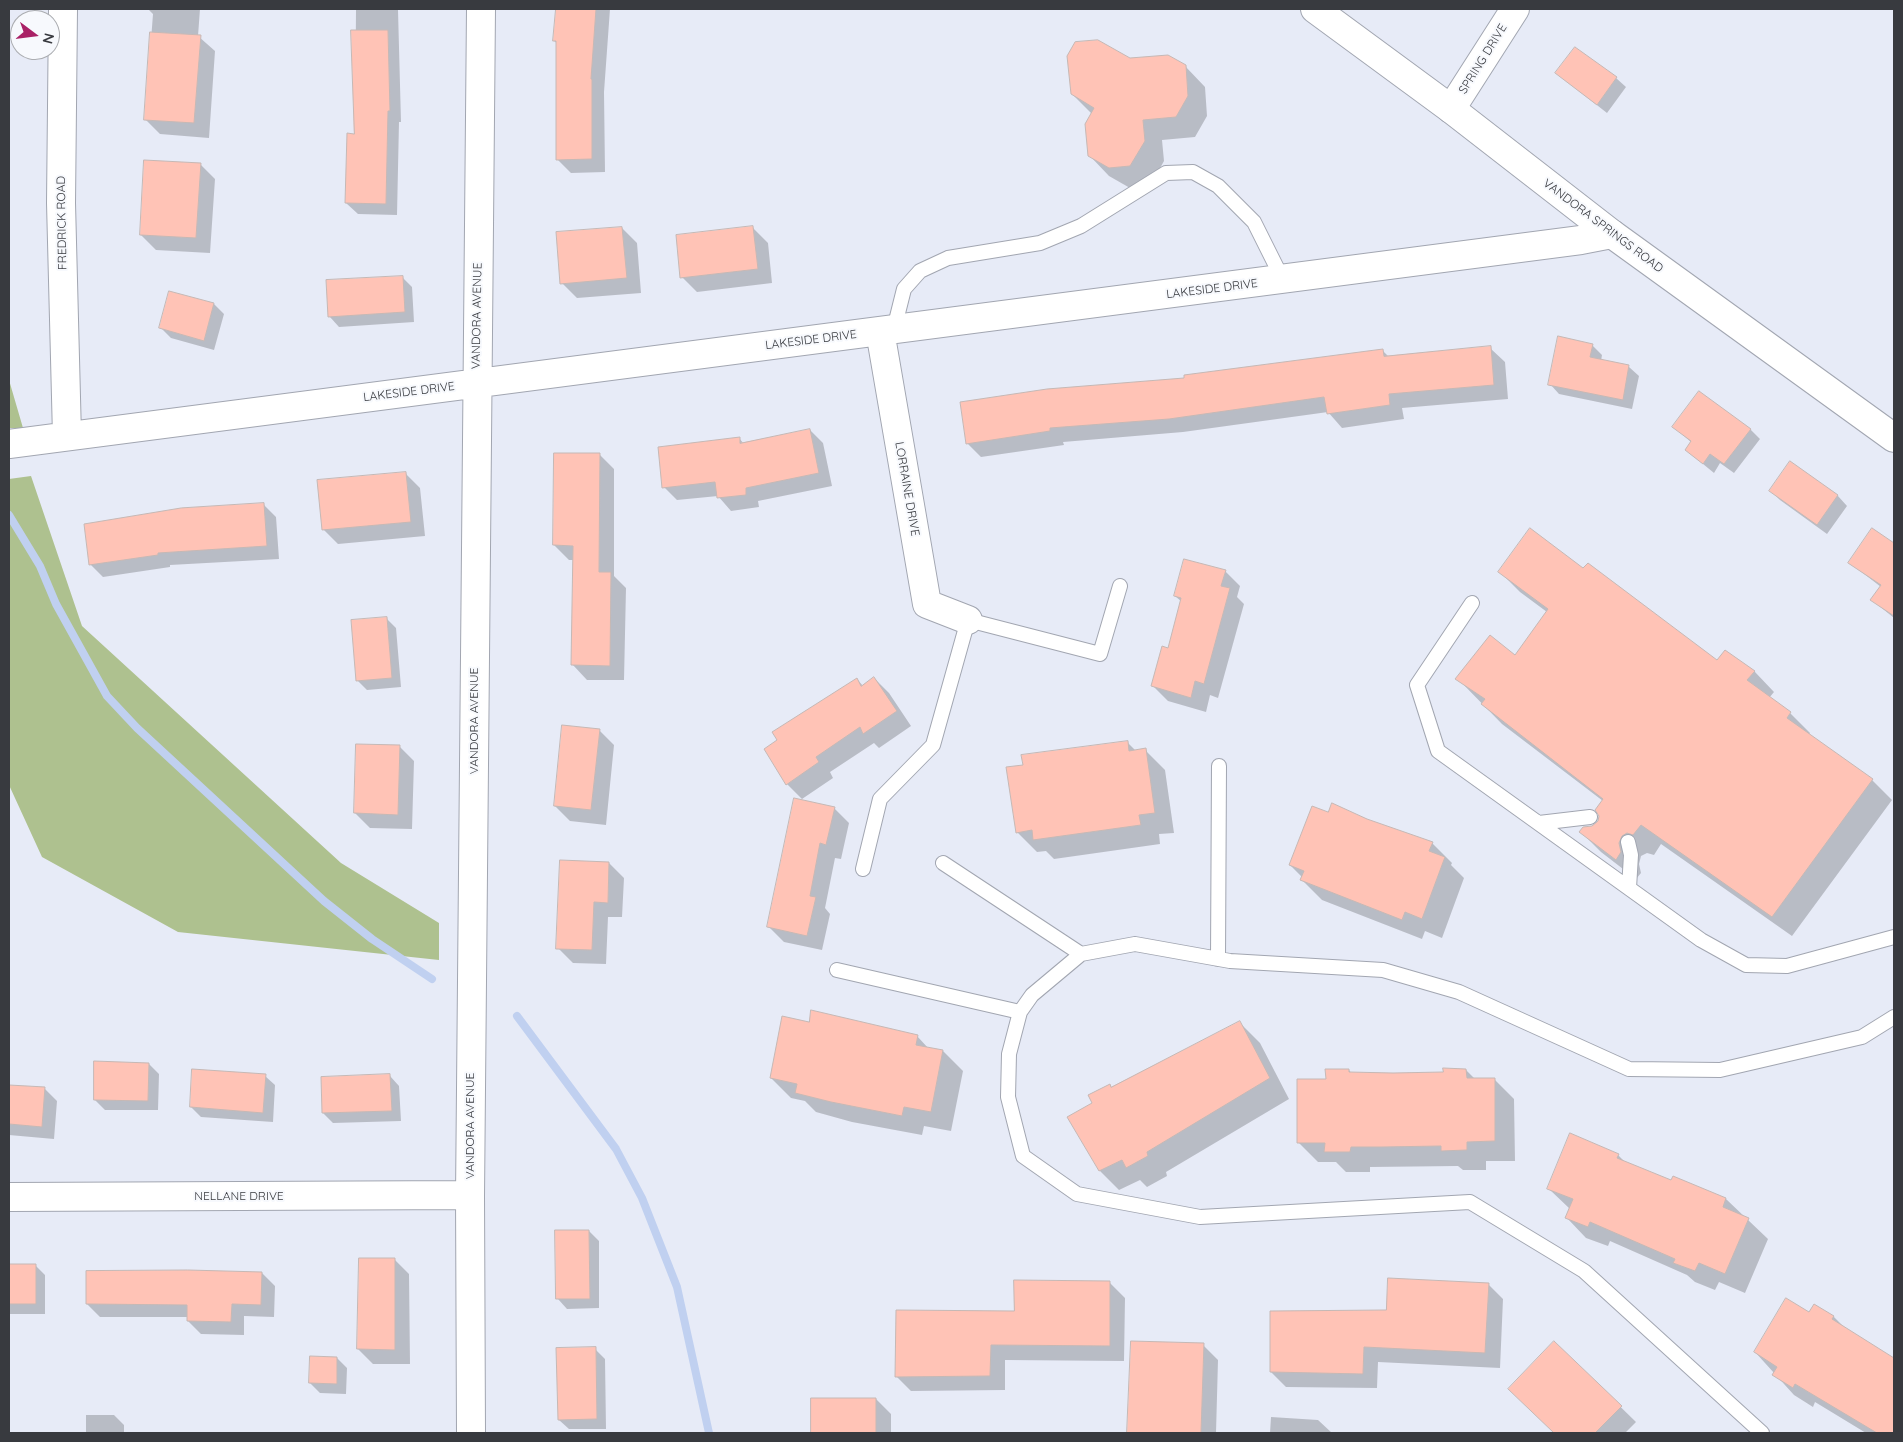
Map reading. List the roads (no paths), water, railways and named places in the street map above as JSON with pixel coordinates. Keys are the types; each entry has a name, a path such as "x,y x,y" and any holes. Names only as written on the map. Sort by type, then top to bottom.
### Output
{"street":[{"name":"FREDRICK ROAD","path":"63,9 61,203 67,436"},
{"name":"VANDORA AVENUE","path":"471,1433 470,1195 481,9"},
{"name":"VANDORA SPRINGS ROAD","path":"1316,9 1451,109 1612,234 1894,438"},
{"name":"SPRING DRIVE","path":"1451,109 1515,9"},
{"name":"LAKESIDE DRIVE","path":"9,444 1283,280 1581,240 1612,234"},
{"name":"LORRAINE DRIVE","path":"887,330 927,604 968,620"},
{"name":"NELLANE DRIVE","path":"9,1198 470,1195"}],"lane":[{"path":"887,330 904,289 920,271 948,258 1040,242 1081,226 1166,173 1193,172 1218,186 1254,222 1283,280"},
{"path":"862,868 880,799 933,745 968,620 1100,654 1120,586"},
{"path":"1472,603 1417,685 1438,751 1702,940 1746,965 1787,966 1894,937"},
{"path":"1218,959 1219,766"},
{"path":"1538,823 1590,817"},
{"path":"1628,842 1631,855 1629,888"},
{"path":"943,863 1081,954"},
{"path":"1762,1433 1584,1271 1470,1202 1200,1218 1077,1194 1023,1156 1008,1097 1009,1054 1020,1012 1032,995 1081,954 1135,944 1218,959 1383,970 1459,992 1629,1069 1720,1070 1862,1037 1894,1017"},
{"path":"837,970 1020,1012"}],"waterway":[{"path":"9,515 40,566 56,604 107,696 137,728 324,901 372,939 432,979"},
{"path":"517,1016 616,1149 642,1198 677,1287 709,1433"}]}
